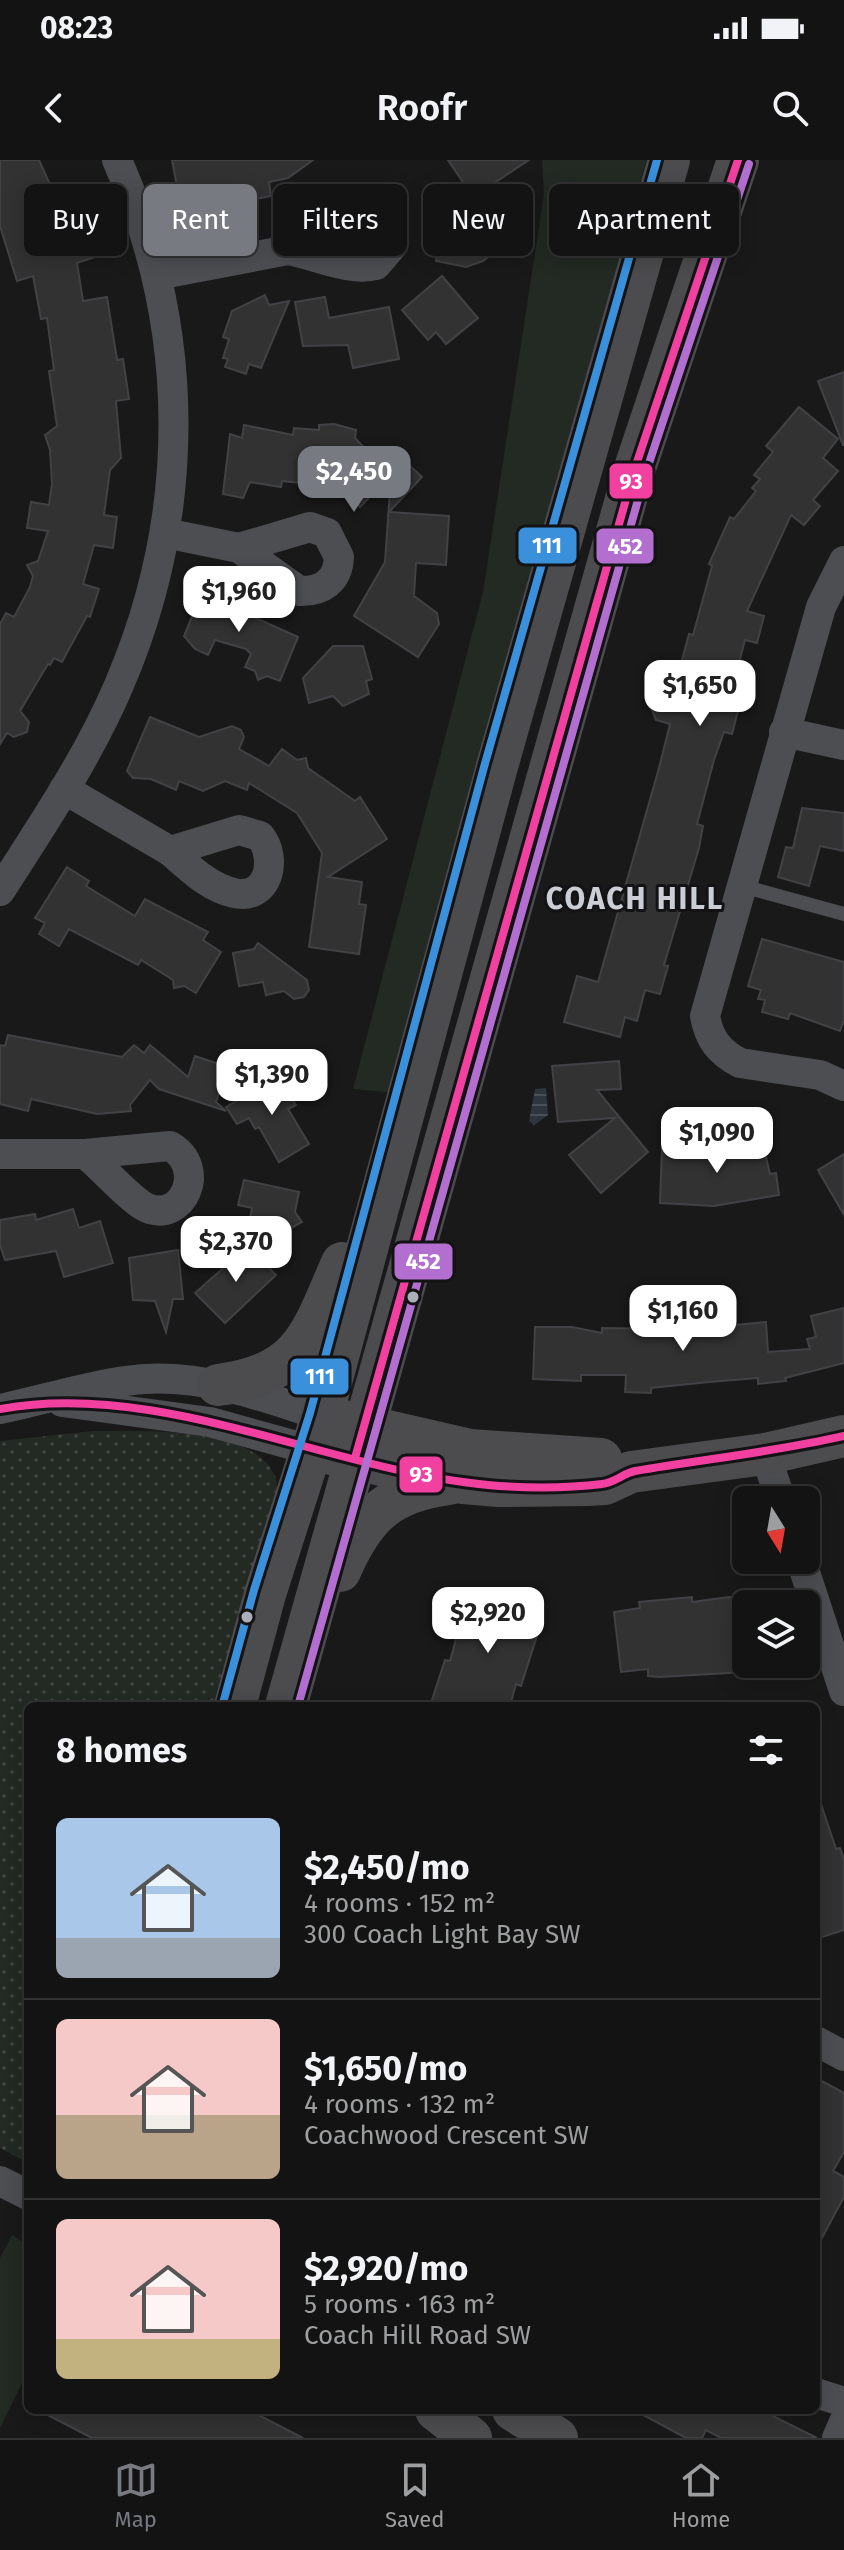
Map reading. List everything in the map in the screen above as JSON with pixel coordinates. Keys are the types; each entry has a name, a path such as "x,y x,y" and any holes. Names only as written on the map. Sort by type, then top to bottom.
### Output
{"main road":[{"path":"236,1702 316,1433 593,421 669,160"},
{"path":"634,471 668,311 709,160"},
{"path":"290,1692 634,471 738,160"},
{"path":"218,1385 253,1380 279,1368 297,1351 314,1326 394,1149"},
{"path":"316,1433 359,1442 605,1459 631,1472"},
{"path":"290,1692 363,1525 392,1500 418,1488 463,1483 499,1486 605,1484 631,1472 765,1454 844,1436"},
{"path":"359,1442 463,1483"},
{"path":"441,2414 471,2438"},
{"path":"519,2414 557,2438"}],"street":[{"path":"0,891 64,789 123,675 155,585 165,533 174,474 176,419 169,332 157,275 134,197 117,160"},
{"path":"157,275 273,253"},
{"path":"165,533 239,548"},
{"path":"842,568 821,607 705,1016 711,1038 728,1057 740,1063 820,1075 844,1086"},
{"path":"784,732 844,745"},
{"path":"64,789 170,851"},
{"path":"0,1154 85,1154"},
{"path":"44,1401 92,1387 144,1379 218,1385 316,1433"},
{"path":"1,1405 44,1401 90,1404 210,1422 316,1433"},
{"path":"765,1454 776,1486"},
{"path":"806,1574 844,1691"},
{"path":"820,2043 844,2056"},
{"path":"0,2181 24,2193"},
{"path":"820,2394 844,2402"},
{"path":"837,2438 844,2422"}],"lane":[{"path":"742,886 844,914"}],"shaded area":[{"path":"542,160 646,160 640,184 549,184 549,256 623,256 576,449 396,1093 353,1089 483,592 544,194"},
{"path":"546,1088 548,1115 534,1125 529,1121 535,1089"},
{"path":"93,1431 167,1432 222,1440 246,1448 265,1461 276,1479 277,1493 221,1702 24,1702 24,2161 0,2148 0,1441"},
{"path":"12,2235 24,2242 24,2379 0,2428 0,2258"}],"building":[{"path":"0,160 39,160 50,184 24,184 24,256 98,256 77,263 83,301 107,297 117,360 123,359 129,399 116,401 121,458 110,470 104,515 117,517 113,548 94,545 83,584 99,589 90,617 87,616 62,662 54,658 48,664 20,711 29,722 27,732 14,737 7,733 0,744 0,624 6,613 14,617 30,587 33,576 27,565 38,561 48,531 27,528 31,502 49,505 52,484 50,450 45,435 57,426 49,371 54,370 47,318 41,319 33,276 17,281 0,226"},
{"path":"172,160 313,160 288,178 269,182 271,196 257,199 257,184 176,184"},
{"path":"448,160 529,160 493,184 464,184"},
{"path":"437,256 489,256 466,267 436,261"},
{"path":"442,276 478,318 446,344 436,332 428,340 402,310"},
{"path":"265,295 269,305 289,301 261,368 249,364 246,374 225,367 228,359 223,358 229,339 223,337 232,311"},
{"path":"325,297 329,318 389,307 399,359 353,368 348,345 303,346 295,302"},
{"path":"844,372 844,445 843,445 818,381"},
{"path":"799,407 838,439 823,458 838,471 813,500 820,506 804,525 791,515 747,611 764,616 757,643 745,640 728,704 739,707 732,734 724,732 714,760 697,824 703,826 699,848 664,965 668,966 660,994 645,990 637,1021 625,1017 620,1037 564,1022 577,976 598,982 659,768 670,724 656,720 650,705 671,701 689,634 693,635 712,566 709,564 730,517 734,519 756,491 752,488 760,479 754,475 773,452 766,446"},
{"path":"334,424 356,430 355,438 374,458 380,459 391,448 422,477 389,512 449,516 446,565 416,563 414,596 437,613 439,624 418,657 354,616 385,562 391,475 360,507 347,495 355,486 343,475 338,487 282,481 281,487 250,482 243,498 223,494 230,434 242,438 244,425 293,435 294,428 319,430 319,425"},
{"path":"206,582 228,592 223,603 298,637 280,681 267,676 258,680 255,671 245,667 251,654 246,649 215,640 208,655 195,649 184,636"},
{"path":"333,646 363,646 372,679 366,681 369,694 343,706 333,696 309,703 303,678"},
{"path":"150,717 199,737 232,726 241,730 244,737 239,749 269,766 282,749 297,760 306,758 308,768 355,801 360,797 387,839 328,877 362,882 359,904 366,905 359,954 309,947 322,853 297,813 249,783 247,790 225,781 203,791 179,781 176,790 151,779 133,778 127,771"},
{"path":"802,808 844,813 844,851 820,846 809,886 778,877 786,847 793,848"},
{"path":"67,867 89,881 86,886 135,916 145,899 208,932 203,940 221,952 196,993 184,986 174,988 173,980 141,960 138,965 69,929 59,946 39,934 45,923 35,918"},
{"path":"762,939 844,962 844,1020 840,1031 790,1013 788,1019 762,1012 765,1000 758,999 761,990 748,986"},
{"path":"258,943 307,980 309,990 304,997 294,999 284,991 266,995 263,982 239,986 233,953 254,949"},
{"path":"8,1035 122,1057 134,1045 144,1053 150,1045 188,1077 195,1056 228,1067 216,1102 226,1111 159,1089 150,1080 130,1105 131,1111 97,1114 31,1099 28,1111 0,1104 0,1045 5,1046"},
{"path":"619,1061 621,1089 597,1090 648,1152 601,1193 569,1155 615,1118 558,1122 552,1066"},
{"path":"277,1077 288,1079 293,1088 290,1095 296,1105 288,1109 309,1144 279,1162 259,1127 255,1129 249,1118 237,1124 226,1107"},
{"path":"747,1137 749,1146 763,1144 770,1174 776,1173 779,1195 714,1206 660,1203 662,1148 722,1151 720,1142"},
{"path":"844,1154 844,1215 818,1170"},
{"path":"244,1180 299,1192 295,1212 302,1222 291,1228 289,1239 248,1230 252,1208 238,1205"},
{"path":"73,1209 79,1228 100,1221 113,1263 64,1277 56,1251 5,1260 0,1245 0,1220 35,1214 36,1220"},
{"path":"248,1246 276,1275 225,1323 195,1293"},
{"path":"178,1250 183,1299 173,1299 166,1332 155,1301 133,1300 129,1258"},
{"path":"844,1308 844,1363 785,1378 786,1381 758,1384 758,1378 709,1382 651,1388 651,1393 625,1392 626,1375 581,1375 581,1381 533,1379 535,1327 572,1327 602,1333 602,1328 665,1329 664,1315 700,1312 701,1328 766,1322 768,1352 810,1349 807,1339 816,1337 811,1316"},
{"path":"479,1592 538,1609 531,1634 537,1636 521,1686 516,1684 511,1702 431,1702 445,1660 450,1661 460,1624 465,1616 472,1618"},
{"path":"692,1597 692,1602 732,1597 732,1673 659,1677 648,1676 648,1669 621,1672 614,1612 640,1608 639,1602"},
{"path":"820,1801 836,1849 840,1848 844,1860 844,1930 820,1938"},
{"path":"820,2080 844,2093 844,2152 833,2171 844,2177 844,2197 820,2242"},
{"path":"46,2414 257,2414 303,2438 92,2438"},
{"path":"641,2414 769,2414 817,2438 721,2438 706,2430 702,2438 686,2438"}],"transit line":[{"name":"111","path":"223,1702 254,1590 310,1413 484,767 657,160"},
{"name":"93","path":"355,1458 634,471 738,160"},
{"name":"452","path":"299,1702 645,475 749,164"},
{"name":"93","path":"0,1409 62,1403 125,1407 187,1417 437,1478 524,1487 602,1484 635,1471 844,1436"}],"district":[{"name":"COACH HILL","path":"635,899"}]}
